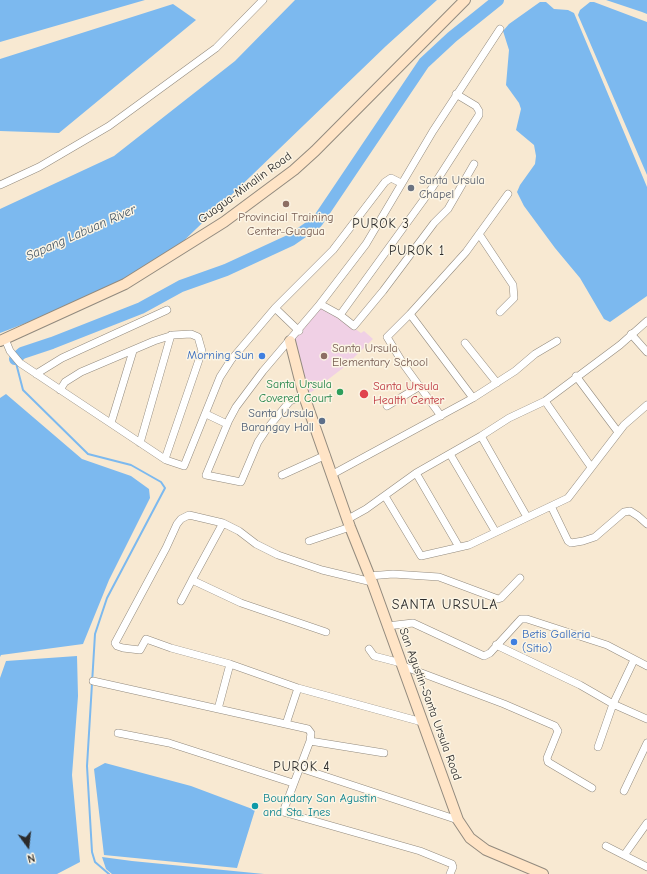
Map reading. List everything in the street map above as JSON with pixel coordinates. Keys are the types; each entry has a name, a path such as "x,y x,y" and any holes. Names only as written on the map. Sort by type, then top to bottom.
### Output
{"street":[{"path":"0,185 39,167 108,126 216,48 263,0"},
{"name":"Guagua-Minalin Road","path":"2,340 125,284 224,222 273,186 315,151 465,0"},
{"path":"304,396 290,401 266,430 258,442 241,482 206,474 227,424 251,387 299,331 366,244 401,183 456,94 500,29"},
{"path":"340,315 426,196 479,115 479,111 476,106 456,94"},
{"path":"320,304 340,315 354,326 383,291 434,223 448,209 474,164"},
{"path":"2,340 16,358 36,374 165,459 185,465 224,369 275,308 333,250 385,182 391,178 401,183"},
{"path":"441,416 388,342 387,337 466,252 508,194"},
{"path":"479,234 513,285 514,298 500,312"},
{"path":"275,308 299,331"},
{"path":"36,374 62,358 167,310"},
{"path":"410,314 473,398"},
{"path":"309,541 349,523 416,473 481,436 509,418 545,401 576,376 620,345 647,321"},
{"path":"60,390 65,382 76,374 171,336 191,334 198,337 202,350 165,459"},
{"path":"631,334 647,352"},
{"path":"140,442 171,336"},
{"name":"San Agustin-Santa Ursula Road","path":"290,341 304,396 458,820 470,838 486,850 543,874"},
{"path":"333,474 473,398 515,371 534,354 557,341"},
{"path":"465,343 497,383"},
{"path":"110,423 133,351"},
{"path":"576,376 618,432"},
{"path":"387,406 420,386"},
{"path":"545,401 591,467"},
{"path":"385,496 421,556 469,545 495,531 568,498 618,432 647,405"},
{"path":"206,414 227,424"},
{"path":"481,436 527,516"},
{"path":"450,454 495,531"},
{"path":"282,474 326,455"},
{"path":"416,473 459,547"},
{"path":"551,506 568,541 571,543 584,542 595,537 624,512 630,511 647,524"},
{"path":"422,722 298,688 230,664 171,648 146,639 140,650 123,648 117,646 115,643 181,518 192,515 223,523 239,531 256,544 278,555 322,570 370,579 393,574 439,577 498,599 501,598 520,578"},
{"path":"181,601 223,523"},
{"path":"192,580 241,603 326,632"},
{"path":"388,626 413,623 481,656 487,656 521,619 527,619 607,645 647,666"},
{"path":"496,645 580,685 613,704 647,719"},
{"path":"369,649 374,656 402,664 504,704 555,726 558,731 547,758 548,762 592,788"},
{"path":"598,747 613,704 634,660"},
{"path":"218,709 230,664"},
{"path":"93,681 310,730 310,741 283,812 420,851 452,864 453,867 450,874"},
{"path":"286,724 298,688"},
{"path":"118,733 169,743 293,783"},
{"path":"310,741 384,752"},
{"path":"624,792 647,743"},
{"path":"300,768 458,820"},
{"path":"625,854 647,823"},
{"path":"606,846 625,854 647,867"}],"shaded area":[{"name":"Santa Ursula Elementary School","path":"321,307 361,333 364,331 373,339 343,368 313,391 302,396 289,344"}],"water":[{"path":"0,0 145,0 0,42"},
{"name":"Sapang Labuan River","path":"295,0 437,0 386,46 169,255 73,305 0,333 0,209 114,156 235,61"},
{"path":"606,0 647,0 647,14 642,12"},
{"path":"540,2 546,2 554,9 568,10 574,13 647,187 647,296 610,322 604,319 580,278 555,248 524,206 517,192 520,185 535,164 536,156 534,145 516,130 521,109 519,103 506,85 509,50 503,31 509,24"},
{"path":"590,2 594,2 647,22 647,175 578,15 580,10"},
{"path":"173,4 196,20 59,133 0,131 0,59"},
{"path":"6,394 82,459 131,476 149,489 150,498 109,580 83,644 1,655 0,657 0,398"},
{"path":"77,656 78,696 72,775 80,862 57,874 0,874 0,678 6,661"},
{"path":"105,763 191,786 255,810 237,868 104,855 94,769"},
{"path":"102,857 264,874 112,874 106,869"}],"waterway":[{"path":"15,359 22,353 52,343 141,308 181,286 226,270 291,240 317,222 424,63 452,37 498,0"},
{"path":"16,363 23,390 88,454 131,465 161,482 165,488 107,598 95,634 87,766 92,852 95,862 109,874"}],"place":[{"name":"Santa Ursula Chapel","path":"411,188"},
{"name":"Provincial Training Center-Guagua","path":"286,204"},
{"name":"Morning Sun","path":"262,356"},
{"name":"Santa Ursula Elementary School","path":"324,356"},
{"name":"Santa Ursula Covered Court","path":"340,392"},
{"name":"Santa Ursula Health Center","path":"364,394"},
{"name":"Santa Ursula Barangay Hall","path":"322,421"},
{"name":"Betis Galleria (Sitio)","path":"514,642"},
{"name":"Boundary San Agustin and Sta. Ines","path":"255,806"}],"district":[{"name":"PUROK 3","path":"381,224"},
{"name":"PUROK 1","path":"417,251"},
{"name":"SANTA URSULA","path":"445,605"},
{"name":"PUROK 4","path":"302,767"}]}
